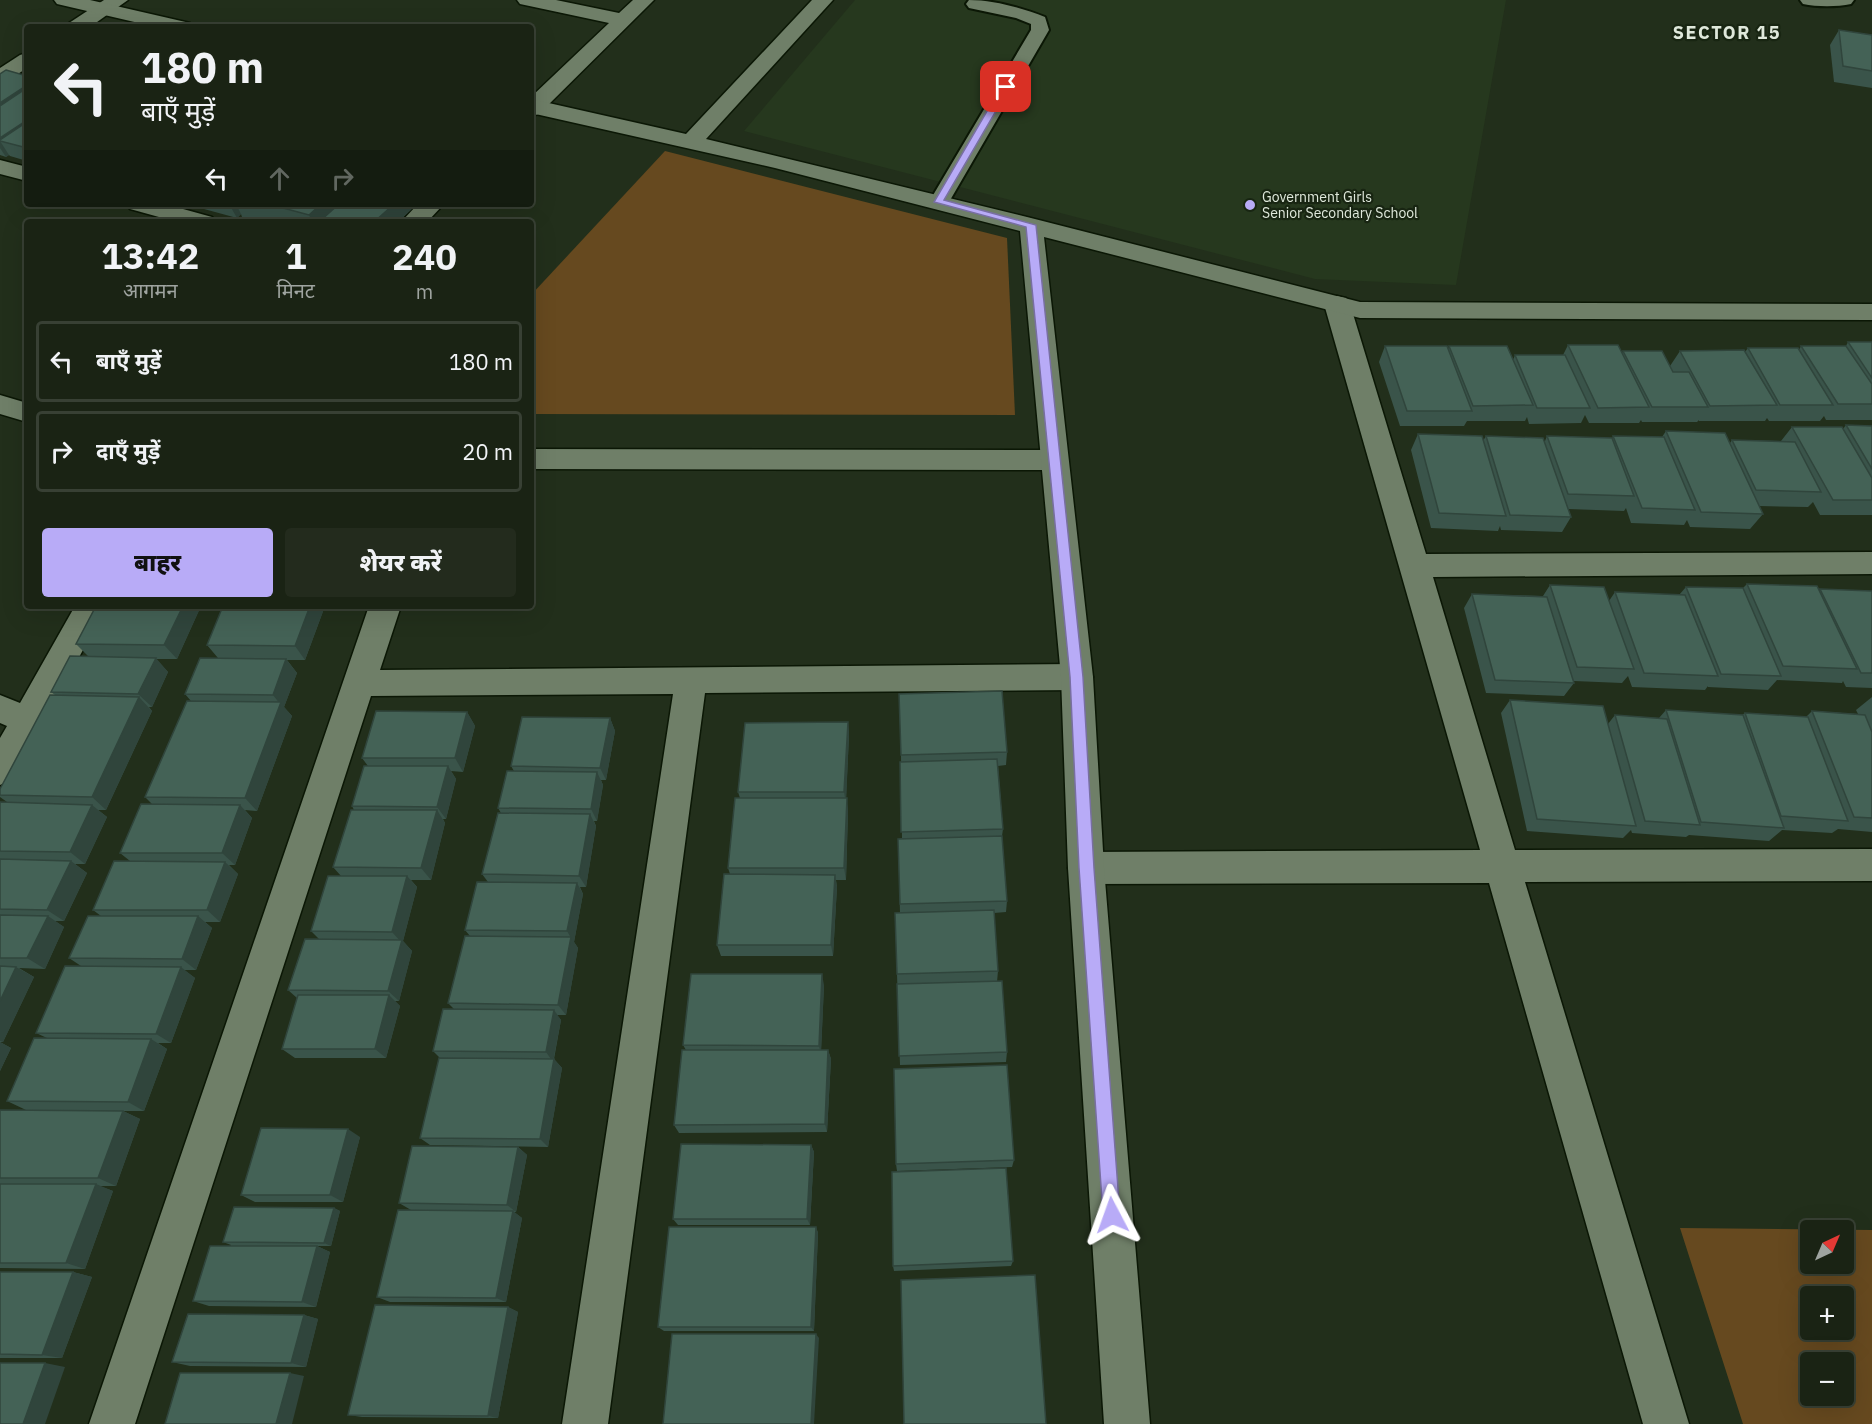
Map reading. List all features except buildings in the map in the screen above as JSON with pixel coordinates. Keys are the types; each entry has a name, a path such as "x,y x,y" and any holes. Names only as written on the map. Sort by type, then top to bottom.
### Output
{"street":[{"path":"64,0 111,4 174,24"},
{"path":"527,0 623,20"},
{"path":"534,105 644,0"},
{"path":"691,142 823,0"},
{"path":"81,24 111,4"},
{"path":"0,77 24,61"},
{"path":"534,107 691,142 939,202 1360,310 1872,312"},
{"path":"0,167 24,173"},
{"path":"149,207 193,219"},
{"path":"416,219 429,207"},
{"path":"1031,225 1053,459 1077,677 1086,868 1127,1424"},
{"path":"1336,304 1666,1424"},
{"path":"0,404 24,411"},
{"path":"534,459 1053,459"},
{"path":"1414,566 1872,563"},
{"path":"0,770 13,714 89,609"},
{"path":"112,1424 384,609"},
{"path":"360,683 1077,677"},
{"path":"585,1424 691,680"},
{"path":"1086,868 1872,865"}],"lane":[{"path":"1809,0 1845,0"},
{"path":"939,202 1040,30 1039,21 1021,14 975,4"}],"shaded area":[{"name":"Government Girls Senior Secondary School","path":"855,0 1506,0 1456,285 1315,279 744,131"},
{"path":"665,151 1007,238 1015,415 534,414 534,292"},
{"path":"1680,1228 1800,1229 1800,1274 1854,1274 1854,1230 1872,1230 1872,1424 1743,1424"}],"place":[{"name":"Government Girls Senior Secondary School","path":"1250,205"}],"district":[{"name":"SECTOR 15","path":"1727,32"}],"route":[{"path":"1006,87 939,202 1031,225 1053,459 1077,677 1086,868 1112,1215"}]}
